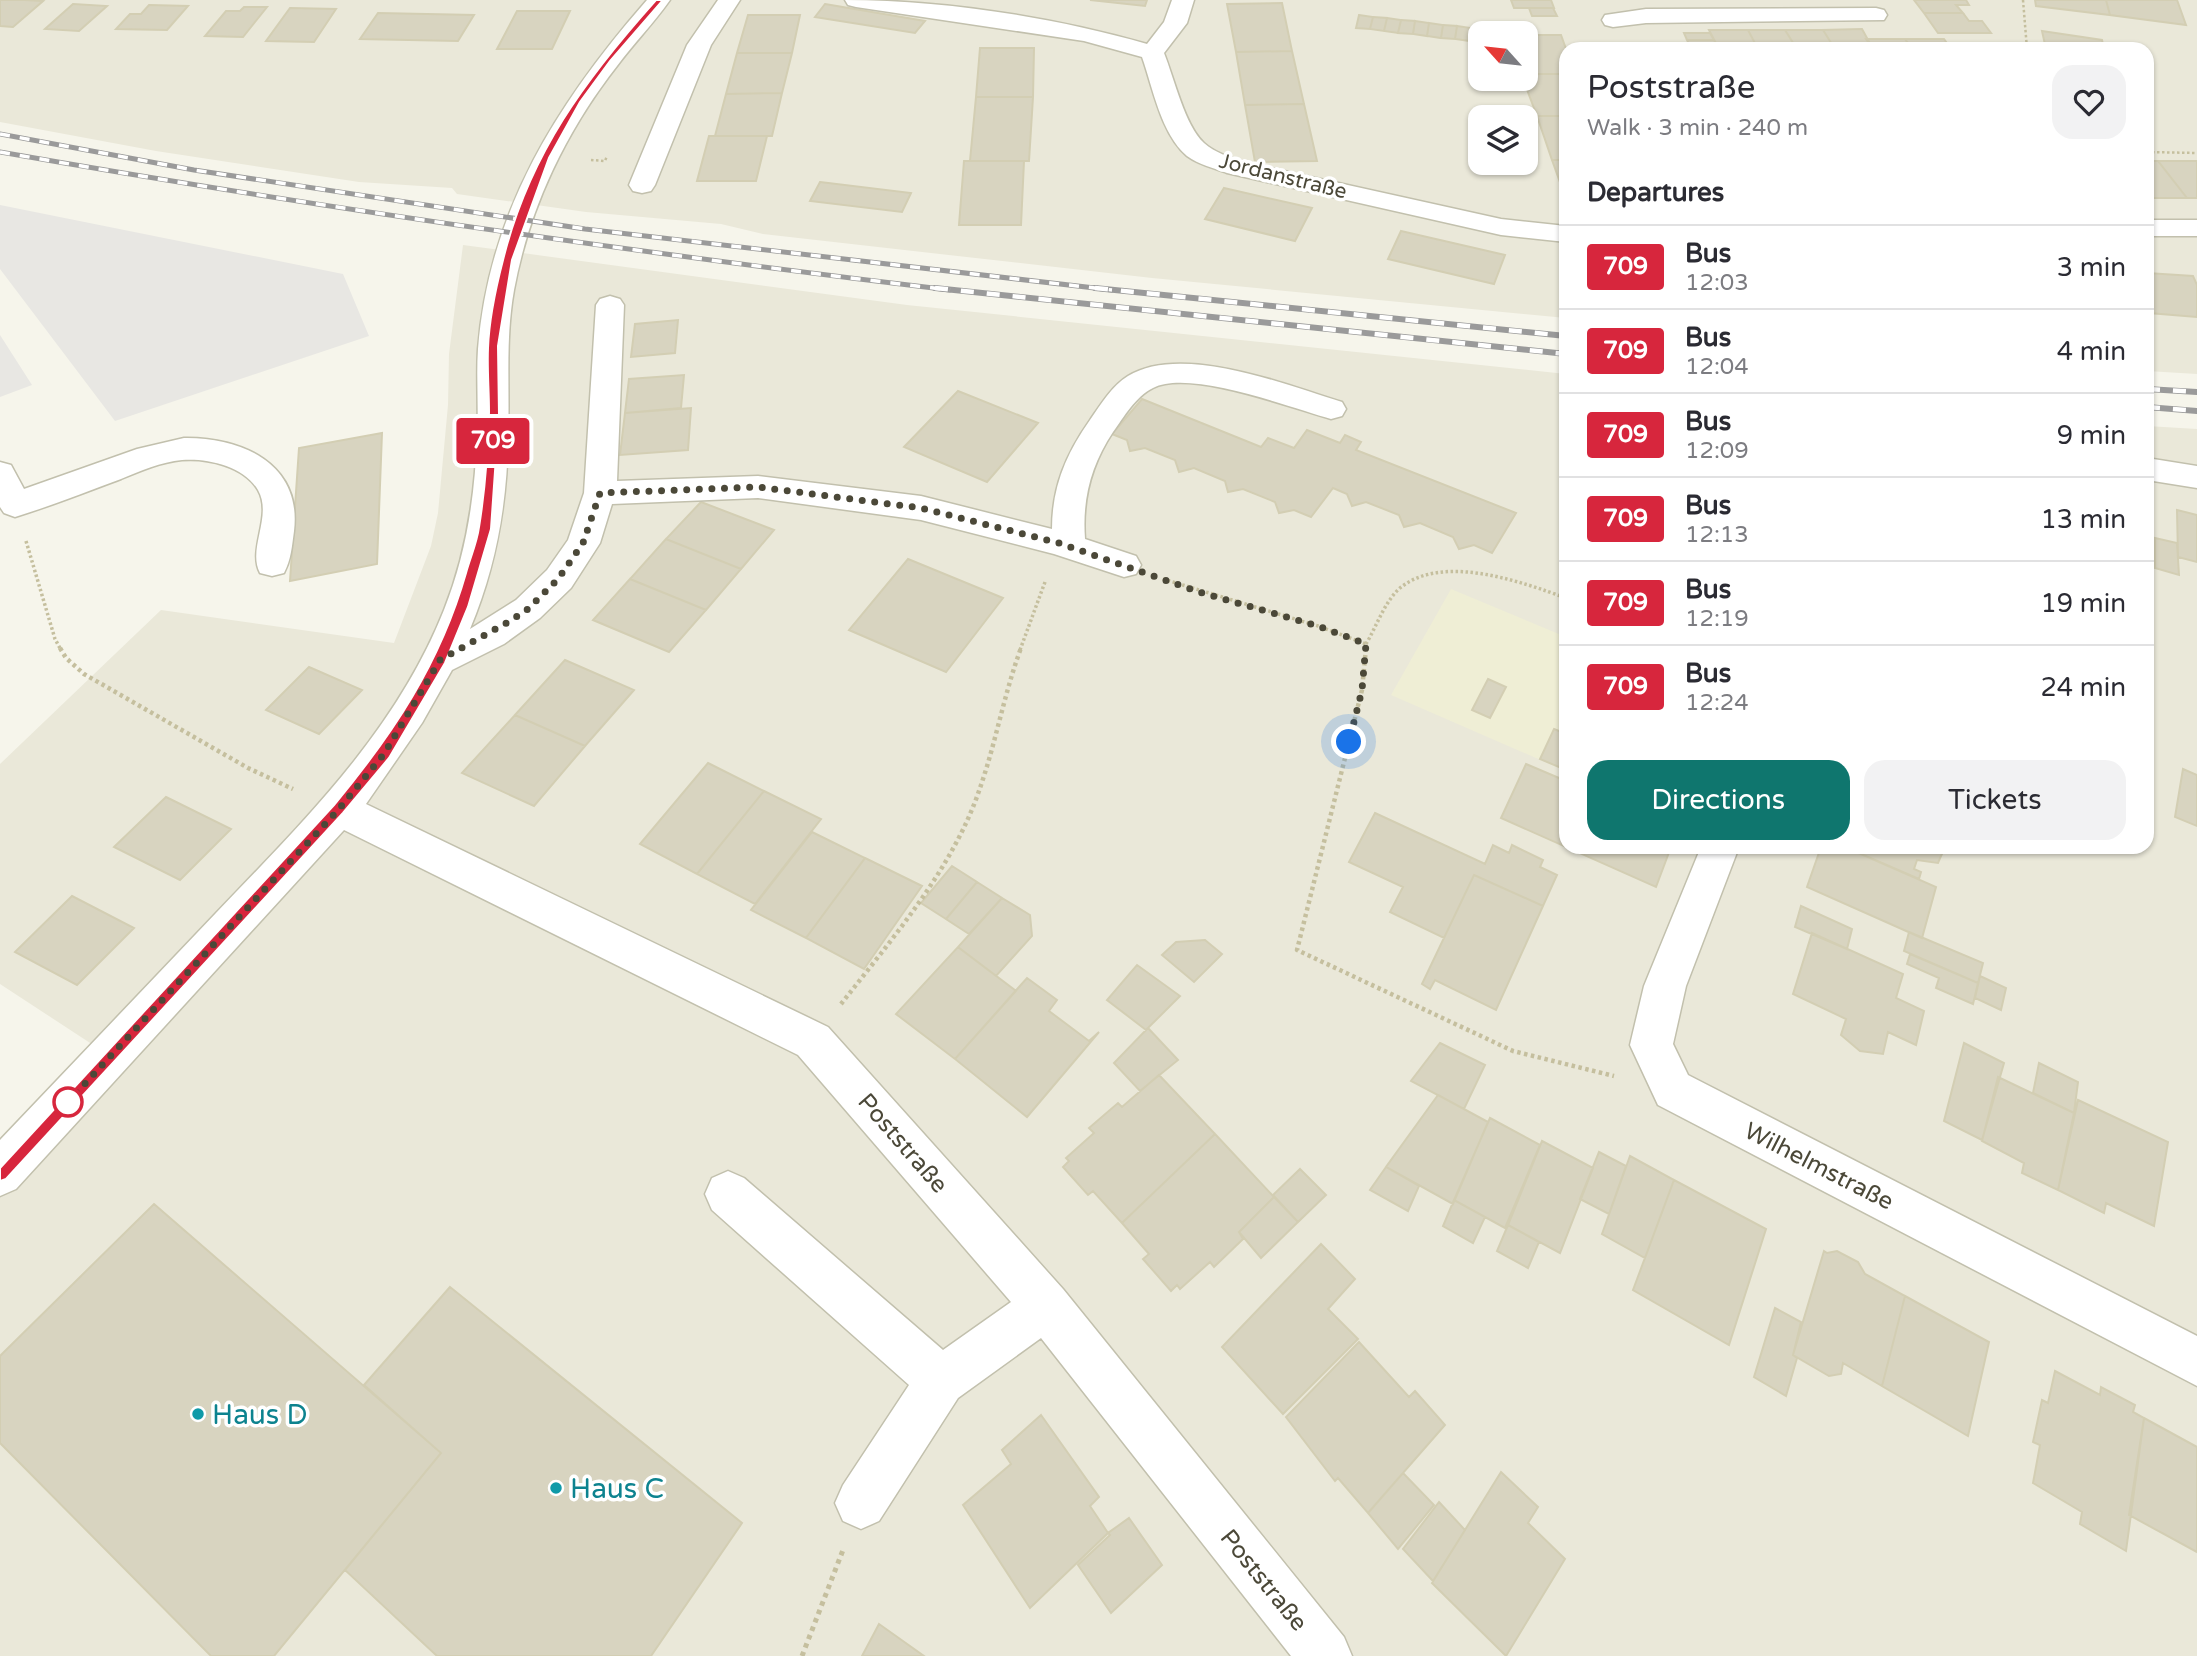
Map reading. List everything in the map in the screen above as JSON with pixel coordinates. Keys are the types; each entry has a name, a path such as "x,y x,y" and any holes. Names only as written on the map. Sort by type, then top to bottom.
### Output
{"street":[{"path":"0,1173 339,809 384,754 440,660 462,607 485,529 494,414 493,346 507,260 519,223 545,158 576,102 607,60 659,0"},
{"path":"642,185 699,45 729,0"},
{"path":"856,0 1087,34 1152,53 1175,23 1183,0"},
{"path":"1614,20 1646,16 1876,15"},
{"name":"Jordanstraße","path":"1152,53 1184,133 1191,145 1207,157 1236,168 1501,227 1559,233"},
{"path":"2154,228 2197,228"},
{"path":"440,660 528,609 558,579 583,543 600,493 610,305"},
{"path":"1064,545 1066,513 1073,479 1088,444 1126,393 1148,378 1187,374 1221,379 1331,409"},
{"path":"0,473 15,505 147,457 184,449 202,450 243,461 264,474 274,490 278,508 272,564"},
{"path":"2154,470 2197,477"},
{"path":"600,493 758,487 921,508 1064,545 1124,565"},
{"name":"Poststraße","path":"339,809 813,1041 1046,1306 1325,1656"},
{"path":"1673,1090 1651,1045 1665,986 1717,854"},
{"name":"Wilhelmstraße","path":"1673,1090 2197,1362"},
{"path":"728,1194 941,1381"},
{"path":"861,1503 941,1381 1046,1306"}],"path":[{"path":"2023,0 2026,42"},
{"path":"2154,152 2197,153"},
{"path":"15,505 55,639 66,658 84,674 248,768 339,809"},
{"path":"813,1041 899,930 956,843 980,789 1013,670 1064,545"},
{"path":"1124,565 1199,592 1318,626 1366,644"},
{"path":"1559,596 1487,575 1437,571 1403,586 1366,644 1362,690 1297,950 1513,1051 1673,1090"},
{"path":"802,1656 861,1503"}],"shaded area":[{"path":"0,0 2197,0 2197,374 2154,371 2154,42 1559,42 1559,317 1152,278 763,234 721,224 586,212 457,194 452,188 359,182 156,151 0,122"},
{"path":"0,205 343,274 369,336 115,421 0,269"},
{"path":"463,245 907,305 1559,373 1559,854 2154,854 2154,426 2197,429 2197,1656 0,1656 0,1171 110,1056 0,984 0,764 161,610 394,643 431,546 438,513 448,405 449,354"},
{"path":"0,335 32,385 0,397"},
{"path":"1451,589 1559,634 1559,768 1391,695"}],"building":[{"path":"0,0 43,1 13,27 0,26"},
{"path":"1090,0 1147,0 1145,6"},
{"path":"1511,0 1551,0 1554,8 1514,8"},
{"path":"1914,0 1966,0 1969,5 1956,5 1963,13 1924,13"},
{"path":"2035,0 2106,0 2110,15 2036,6"},
{"path":"2106,0 2177,0 2186,25 2110,15"},
{"path":"1282,3 1292,51 1236,52 1227,4"},
{"path":"73,4 107,6 79,31 45,29"},
{"path":"825,4 925,21 915,33 815,17"},
{"path":"149,5 188,6 167,30 116,29 130,14 141,14"},
{"path":"244,7 267,7 243,37 205,36 226,11 240,11"},
{"path":"290,8 336,9 314,42 266,41"},
{"path":"1529,8 1553,8 1557,16 1532,16"},
{"path":"517,11 570,11 552,49 497,49"},
{"path":"378,13 474,15 458,41 360,39"},
{"path":"1924,13 1963,13 1969,21 1982,21 1991,33 1938,33"},
{"path":"748,15 800,15 792,53 737,53"},
{"path":"1359,15 1373,17 1370,29 1356,28"},
{"path":"1373,17 1387,18 1384,31 1370,29"},
{"path":"1387,18 1401,20 1398,33 1384,31"},
{"path":"1401,20 1415,21 1413,34 1398,33"},
{"path":"1415,21 1429,23 1427,36 1413,34"},
{"path":"1429,23 1443,25 1441,38 1427,36"},
{"path":"1443,25 1457,26 1455,39 1441,38"},
{"path":"1457,26 1468,28 1468,41 1455,39"},
{"path":"1862,29 1869,42 1831,42 1823,30"},
{"path":"1709,30 1748,30 1754,42 1715,42"},
{"path":"1748,30 1785,30 1793,42 1754,42"},
{"path":"1785,30 1823,30 1831,42 1793,42"},
{"path":"2042,31 2102,42 2044,42"},
{"path":"1684,33 1710,33 1714,40 1687,40"},
{"path":"1538,35 1561,35 1564,42 1559,42 1559,74 1538,74"},
{"path":"1866,39 1905,39 1907,42 1868,42"},
{"path":"1905,39 1944,39 1946,42 1907,42"},
{"path":"1687,40 1715,42 1688,42"},
{"path":"980,48 1034,48 1033,97 976,97"},
{"path":"1292,51 1304,104 1245,105 1236,52"},
{"path":"737,53 792,53 782,93 726,94"},
{"path":"1538,74 1559,74 1559,116 1538,116 1538,105 1533,105 1528,91 1538,91"},
{"path":"782,93 772,136 715,136 726,94"},
{"path":"976,97 1033,97 1029,161 970,161"},
{"path":"1304,104 1317,161 1255,162 1245,105"},
{"path":"1538,116 1559,116 1559,160 1552,160"},
{"path":"709,136 767,136 756,181 697,181"},
{"path":"1552,160 1559,160 1559,180"},
{"path":"964,161 1024,161 1021,225 959,225"},
{"path":"2154,161 2158,161 2187,198 2154,198"},
{"path":"2158,161 2197,161 2197,198 2187,198"},
{"path":"820,182 911,193 902,212 810,201"},
{"path":"1224,188 1312,208 1295,241 1205,219"},
{"path":"1401,231 1505,255 1494,284 1388,259"},
{"path":"2154,273 2193,276 2197,285 2197,317 2154,313"},
{"path":"678,320 675,353 631,357 635,324"},
{"path":"684,375 681,408 625,413 629,379"},
{"path":"958,391 1038,423 987,482 904,447"},
{"path":"1142,399 1261,447 1268,438 1294,448 1307,430 1340,443 1345,435 1361,442 1356,450 1516,513 1492,553 1474,545 1459,549 1453,537 1420,523 1404,527 1399,515 1366,502 1352,506 1347,494 1333,488 1311,517 1294,510 1279,513 1275,502 1243,489 1228,492 1225,481 1194,468 1179,472 1175,460 1145,448 1130,451 1127,440 1112,434"},
{"path":"691,408 688,450 620,455 625,413"},
{"path":"382,433 377,564 290,581 299,448"},
{"path":"701,502 774,530 741,569 666,539"},
{"path":"2177,510 2197,515 2197,562 2178,557"},
{"path":"2155,538 2177,543 2179,575 2155,568"},
{"path":"666,539 741,569 706,610 630,579"},
{"path":"908,559 1003,598 946,672 849,630"},
{"path":"630,579 706,610 669,652 593,620"},
{"path":"565,660 634,690 585,746 515,715"},
{"path":"309,667 362,690 319,734 266,710"},
{"path":"1488,679 1506,687 1490,718 1472,710"},
{"path":"515,715 585,746 534,806 462,773"},
{"path":"1554,729 1559,731 1559,767 1540,759"},
{"path":"708,763 764,791 697,874 640,844"},
{"path":"1526,764 1559,778 1559,844 1501,818"},
{"path":"2183,769 2197,775 2197,826 2175,817"},
{"path":"764,791 821,819 755,904 697,874"},
{"path":"166,797 231,829 180,880 114,847"},
{"path":"1375,813 1485,864 1493,845 1509,853 1512,845 1543,860 1540,867 1557,875 1543,906 1474,875 1444,938 1390,912 1403,887 1349,862"},
{"path":"812,832 865,858 806,938 751,910"},
{"path":"1582,854 1668,854 1656,887"},
{"path":"1819,854 1861,854 1936,887 1922,938 1807,887"},
{"path":"1861,854 1942,854 1938,863 1917,860 1914,869 1921,872 1919,879"},
{"path":"865,858 922,886 864,969 806,938"},
{"path":"952,866 977,882 946,919 921,903"},
{"path":"1474,875 1543,906 1496,1010 1435,980 1430,989 1422,984"},
{"path":"977,882 1002,898 969,934 946,919"},
{"path":"72,896 134,928 77,985 15,952"},
{"path":"1002,898 1030,915 1032,936 996,976 958,947"},
{"path":"1801,906 1852,929 1847,949 1795,927"},
{"path":"1909,932 1983,963 1978,983 1904,951"},
{"path":"1812,933 1903,974 1896,998 1924,1011 1916,1045 1888,1032 1883,1054 1860,1051 1841,1035 1846,1019 1793,994"},
{"path":"1205,940 1222,954 1194,982 1162,955 1176,942"},
{"path":"958,947 1016,991 955,1059 896,1014"},
{"path":"1910,954 1978,983 1973,1004 1936,988 1939,978 1907,964"},
{"path":"1137,965 1180,996 1146,1030 1107,1000"},
{"path":"1980,976 2006,988 2001,1010 1975,998"},
{"path":"1027,978 1057,1000 1049,1011 1089,1041 1099,1032 1027,1117 955,1059"},
{"path":"1148,1028 1178,1060 1140,1091 1114,1063"},
{"path":"1440,1043 1485,1065 1464,1109 1411,1081"},
{"path":"1964,1043 2004,1063 1982,1140 1944,1121"},
{"path":"2039,1063 2078,1082 2074,1113 2033,1093"},
{"path":"1159,1075 1215,1134 1122,1223 1093,1191 1088,1195 1063,1167 1069,1161 1066,1158 1094,1133 1089,1128 1118,1103 1122,1107"},
{"path":"1998,1077 2074,1113 2058,1190 2022,1173 2024,1163 1982,1141"},
{"path":"1438,1095 1488,1122 1453,1204 1386,1167"},
{"path":"2078,1100 2168,1142 2154,1226 2106,1203 2104,1213 2058,1190"},
{"path":"1490,1118 1540,1145 1505,1228 1454,1200"},
{"path":"1215,1134 1274,1197 1239,1232 1243,1239 1214,1267 1210,1262 1180,1289 1177,1285 1171,1291 1143,1259 1149,1254 1122,1223"},
{"path":"1542,1141 1593,1168 1560,1253 1508,1225"},
{"path":"1599,1152 1626,1166 1609,1214 1580,1199"},
{"path":"1630,1156 1674,1180 1645,1258 1602,1234"},
{"path":"1386,1167 1419,1186 1408,1211 1370,1190"},
{"path":"1300,1169 1326,1195 1298,1222 1273,1195"},
{"path":"1674,1180 1766,1229 1729,1345 1633,1290"},
{"path":"1274,1197 1298,1222 1261,1258 1239,1232"},
{"path":"1454,1200 1485,1217 1473,1243 1443,1226"},
{"name":"Haus D","path":"154,1204 441,1453 274,1656 211,1656 0,1443 0,1356"},
{"path":"1508,1225 1539,1242 1528,1268 1497,1251"},
{"path":"1321,1244 1355,1279 1328,1309 1358,1339 1283,1414 1222,1347"},
{"path":"1824,1251 1837,1251 1858,1262 1865,1274 1905,1296 1882,1386 1843,1363 1841,1374 1829,1376 1793,1355"},
{"name":"Haus C","path":"450,1287 742,1523 651,1656 437,1656 345,1570 441,1453 364,1385"},
{"path":"1905,1296 1989,1342 1968,1436 1882,1386"},
{"path":"1775,1308 1801,1322 1793,1355 1797,1358 1786,1396 1754,1377"},
{"path":"1359,1342 1409,1397 1415,1391 1445,1425 1368,1513 1338,1478 1335,1481 1286,1417"},
{"path":"2055,1371 2100,1395 2101,1387 2135,1405 2133,1412 2144,1418 2126,1551 2080,1524 2082,1512 2033,1483 2040,1445 2033,1442 2042,1400 2048,1403"},
{"path":"1041,1415 1099,1497 1090,1506 1108,1533 1030,1608 963,1505 1011,1464 1002,1450"},
{"path":"2144,1418 2197,1447 2197,1552 2129,1515"},
{"path":"1501,1472 1538,1507 1528,1523 1565,1559 1506,1656 1432,1583"},
{"path":"1403,1473 1434,1505 1398,1549 1368,1513"},
{"path":"1439,1502 1465,1530 1433,1581 1403,1549"},
{"path":"1129,1518 1162,1565 1111,1613 1078,1565 1110,1535 1108,1533"},
{"path":"879,1624 924,1656 862,1656"}],"railway":[{"path":"0,134 194,170 585,229 1112,290"},
{"path":"0,152 474,227 950,290"},
{"path":"935,288 1559,353"},
{"path":"1095,288 1559,335"},
{"path":"2154,389 2197,392"},
{"path":"2154,408 2197,411"}],"bus line":[{"name":"709","path":"0,1173 339,809 384,754 420,696 440,660 462,607 485,529 494,414 493,346 507,260 519,223 545,158 576,102 607,60 659,0"}],"place":[{"name":"Haus D","path":"198,1414"},
{"name":"Haus C","path":"556,1488"}],"route":[{"path":"68,1102 339,809 384,754 440,660 492,634 528,609 558,579 583,543 600,493 758,487 921,508 1059,543 1199,592 1318,626 1366,644 1362,690 1349,742"}]}
